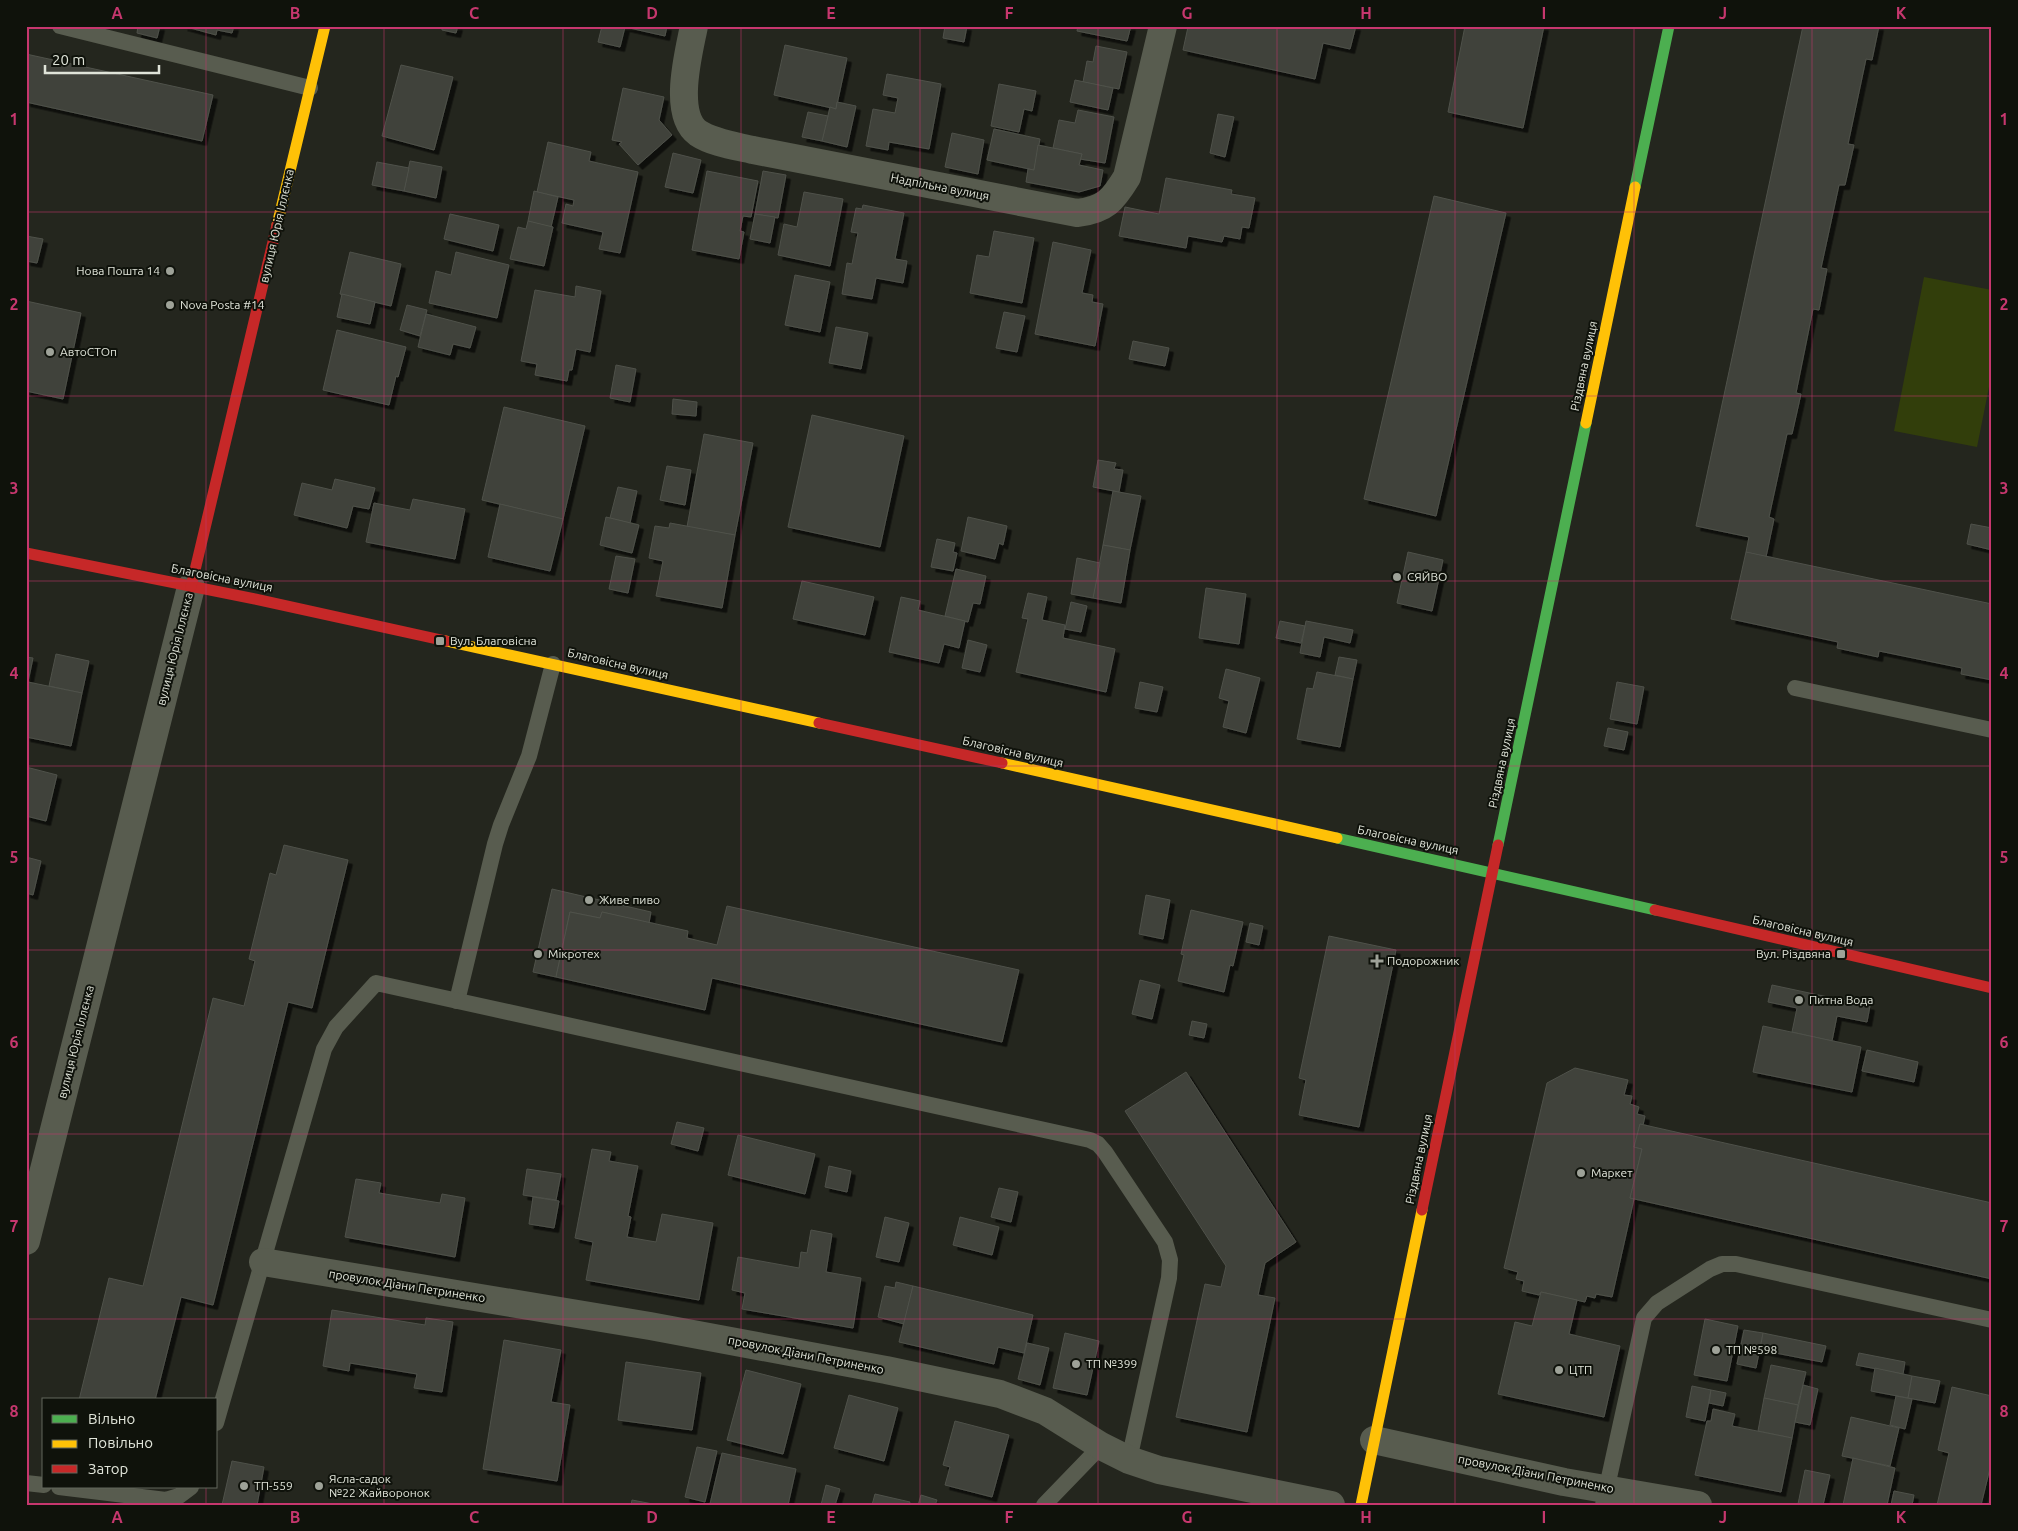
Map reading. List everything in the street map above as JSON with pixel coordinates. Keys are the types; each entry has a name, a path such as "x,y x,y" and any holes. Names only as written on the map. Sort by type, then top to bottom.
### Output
{"street":[{"name":"вулиця Юрія Іллєнка","path":"26,1241 191,587 325,26"},
{"name":"Надпільна вулиця","path":"694,26 686,70 685,109 689,122 699,134 724,143 753,150 1077,213 1090,212 1102,207 1115,197 1127,177 1162,26"},
{"name":"Різдвяна вулиця","path":"1361,1505 1669,26"},
{"name":"Благовісна вулиця","path":"26,553 256,599 553,664 1492,872 1992,988"},
{"name":"провулок Діани Петриненко","path":"263,1262 659,1328 1000,1394 1028,1404 1055,1417 1101,1446 1129,1460 1159,1470 1331,1505"},
{"name":"провулок Діани Петриненко","path":"1374,1440 1564,1482 1605,1497 1698,1505"}],"lane":[{"path":"60,26 310,88"},
{"path":"457,1001 500,825 529,756 553,664"},
{"path":"1795,688 1992,730"},
{"path":"218,1416 324,1049 332,1032 376,983 1090,1140 1098,1144 1106,1152 1161,1234 1170,1260 1169,1278 1129,1460"},
{"path":"1605,1497 1644,1318 1657,1303 1716,1266 1736,1264 1992,1320"},
{"path":"1044,1505 1101,1446"},
{"path":"26,1483 42,1485"},
{"path":"67,1488 166,1500 179,1496 190,1488"}],"green space":[{"path":"1924,277 1992,290 1992,372 1977,447 1894,431"}],"building":[{"path":"138,26 160,26 157,38 137,33"},
{"path":"183,26 234,26 232,33 217,30 216,35"},
{"path":"442,26 458,26 456,33 442,30"},
{"path":"602,26 667,26 665,36 625,27 620,47 598,42"},
{"path":"945,26 967,26 964,42 943,38"},
{"path":"1078,26 1131,26 1127,41 1077,31"},
{"path":"1186,26 1356,26 1350,49 1323,43 1315,79 1183,50 1188,27"},
{"path":"1465,26 1544,26 1523,128 1448,112"},
{"path":"1803,26 1879,26 1872,60 1866,59 1848,144 1854,145 1845,185 1839,185 1821,268 1827,269 1819,310 1813,309 1796,393 1801,394 1792,434 1787,434 1769,517 1774,519 1766,557 1746,552 1749,537 1696,526"},
{"path":"785,45 847,58 836,109 774,95"},
{"path":"1096,46 1127,52 1119,89 1083,82 1087,61 1093,62"},
{"path":"26,54 213,95 202,141 26,102"},
{"path":"401,65 453,77 434,150 382,136"},
{"path":"887,74 941,84 929,149 889,142 888,150 866,146 873,109 895,113 898,98 883,95"},
{"path":"1075,80 1113,88 1108,110 1070,102"},
{"path":"999,84 1036,91 1032,111 1024,109 1019,132 991,126"},
{"path":"623,88 664,97 659,120 672,135 638,165 619,144 622,142 612,140"},
{"path":"837,102 856,106 847,147 822,141 830,107 836,109"},
{"path":"1078,110 1114,117 1105,163 1080,159 1082,154 1053,148 1059,120 1075,123"},
{"path":"808,112 828,116 822,141 802,137"},
{"path":"1218,114 1234,117 1225,157 1210,153"},
{"path":"994,129 1040,139 1034,170 987,160"},
{"path":"952,133 984,140 978,174 945,167"},
{"path":"548,142 591,152 589,161 638,172 620,253 599,249 603,232 562,223 566,204 573,206 574,200 537,192"},
{"path":"1038,145 1082,154 1079,165 1103,170 1100,186 1079,192 1026,182 1028,169 1034,170"},
{"path":"673,153 701,160 693,193 665,187"},
{"path":"410,161 442,167 436,198 404,191"},
{"path":"377,162 409,168 404,191 372,185"},
{"path":"707,171 758,181 751,217 743,216 740,231 744,232 739,259 692,250"},
{"path":"763,171 786,175 778,218 755,214"},
{"path":"1166,178 1232,190 1231,194 1255,198 1249,228 1242,227 1240,239 1224,236 1222,242 1188,236 1186,248 1119,236 1125,207 1159,214"},
{"path":"534,191 558,197 551,227 528,221"},
{"path":"804,192 843,199 830,266 778,255 784,224 797,227"},
{"path":"1434,196 1506,213 1436,516 1364,499"},
{"path":"863,205 904,213 895,259 907,261 903,283 876,278 872,299 842,294 847,263 852,264 858,233 851,232 856,208 862,209"},
{"path":"450,214 499,225 493,251 444,239"},
{"path":"755,214 775,217 770,243 750,239"},
{"path":"528,221 553,227 544,266 510,259 518,227 526,229"},
{"path":"994,231 1034,238 1022,303 970,293 977,255 989,257"},
{"path":"26,236 43,239 37,263 26,261"},
{"path":"1053,242 1091,250 1082,293 1093,295 1092,302 1103,304 1095,346 1035,334"},
{"path":"350,252 401,264 391,306 340,294"},
{"path":"456,252 509,265 497,318 429,303 436,271 451,275"},
{"path":"795,275 830,282 820,332 785,325"},
{"path":"576,286 601,291 590,352 576,349 572,370 569,370 567,381 535,375 537,364 521,361 535,290 575,297"},
{"path":"342,294 375,302 370,324 337,317"},
{"name":"АвтоСТОп","path":"26,301 81,313 63,399 26,391"},
{"path":"407,305 427,310 420,336 400,330"},
{"path":"1004,312 1025,316 1017,352 996,348"},
{"path":"426,314 476,327 470,348 453,344 450,355 418,347"},
{"path":"836,327 868,333 861,369 829,363"},
{"path":"337,330 406,347 389,405 323,390"},
{"path":"1133,341 1169,348 1165,366 1129,359"},
{"path":"616,365 636,369 630,402 610,398"},
{"path":"673,399 697,402 696,416 672,414"},
{"path":"504,407 585,426 563,519 482,500"},
{"path":"812,415 904,436 880,547 788,527"},
{"path":"704,434 753,443 735,535 687,527"},
{"path":"1098,460 1116,463 1114,469 1123,470 1119,492 1093,487"},
{"path":"667,466 691,470 685,505 660,500"},
{"path":"335,479 375,488 369,509 353,506 347,528 294,515 302,483 332,490"},
{"path":"618,487 637,491 630,523 610,518"},
{"path":"1113,491 1141,496 1130,550 1103,545"},
{"path":"413,499 465,509 455,559 366,542 374,503 410,510"},
{"path":"500,504 563,519 550,571 488,557"},
{"path":"606,517 639,525 632,553 600,545"},
{"path":"968,517 1007,526 1003,545 999,543 995,559 961,551"},
{"path":"670,523 735,535 722,608 656,596 663,561 649,558 655,526 669,528"},
{"path":"1971,524 1992,528 1992,550 1967,544"},
{"path":"937,539 955,543 953,552 957,553 953,571 931,567"},
{"path":"1103,545 1130,550 1121,603 1093,598"},
{"path":"1408,552 1443,560 1432,611 1397,603"},
{"path":"1746,552 1992,604 1992,680 1961,674 1962,668 1879,651 1878,657 1837,648 1838,642 1731,619"},
{"path":"616,556 635,559 628,593 609,589"},
{"path":"1077,558 1100,563 1093,598 1071,594"},
{"path":"956,569 986,576 980,604 973,603 968,622 945,616"},
{"path":"802,581 874,597 865,635 793,619"},
{"path":"1206,588 1246,594 1239,644 1199,638"},
{"path":"1028,593 1047,597 1042,620 1065,625 1063,638 1115,649 1106,692 1016,672 1028,619 1022,618"},
{"path":"901,597 920,601 918,610 965,621 959,648 944,644 939,663 889,652"},
{"path":"1071,602 1087,606 1081,632 1065,629"},
{"path":"1280,621 1305,626 1301,643 1276,638"},
{"path":"1306,621 1353,630 1350,643 1324,637 1320,657 1300,653"},
{"path":"968,640 987,645 980,672 962,668"},
{"path":"56,654 89,661 82,693 49,686"},
{"path":"26,657 33,658 28,682 26,682"},
{"path":"1339,657 1357,660 1353,679 1335,675"},
{"path":"1226,669 1260,678 1246,733 1223,727 1229,701 1219,698"},
{"path":"1317,672 1353,679 1340,747 1297,739 1307,688 1313,689"},
{"path":"28,682 82,693 71,746 26,737 26,691"},
{"path":"1140,682 1163,687 1157,712 1135,708"},
{"path":"1617,682 1644,687 1637,724 1610,719"},
{"path":"1608,728 1628,732 1624,750 1604,746"},
{"path":"26,767 57,775 46,821 26,816"},
{"path":"284,845 348,860 312,1008 288,1002 213,1305 181,1297 156,1398 79,1398 109,1278 143,1286 213,998 244,1006 255,961 249,959 270,873 276,875"},
{"path":"26,857 41,861 33,895 26,893"},
{"path":"552,889 651,912 649,923 602,912 600,918 570,912 556,977 533,972"},
{"path":"1146,895 1170,900 1163,939 1139,934"},
{"path":"727,906 1019,970 1002,1042 712,978 705,1010 556,977 570,912 600,918 602,912 688,931 687,938 717,945"},
{"path":"1191,910 1243,922 1233,966 1230,965 1224,992 1178,981 1184,955 1181,954"},
{"path":"1250,923 1263,926 1259,945 1246,942"},
{"path":"1329,936 1396,950 1359,1127 1299,1115 1306,1080 1299,1078"},
{"path":"1140,980 1160,985 1152,1019 1132,1014"},
{"path":"1772,985 1870,1006 1867,1022 1837,1016 1832,1041 1792,1032 1797,1008 1768,1002"},
{"path":"1192,1021 1207,1024 1204,1038 1189,1035"},
{"path":"1763,1026 1861,1047 1852,1092 1753,1072"},
{"path":"1867,1050 1918,1062 1914,1082 1862,1071"},
{"name":"Маркет","path":"1575,1068 1628,1080 1624,1095 1632,1096 1630,1104 1639,1107 1637,1114 1645,1116 1643,1125 1640,1124 1634,1147 1642,1149 1630,1198 1634,1199 1612,1297 1596,1294 1595,1298 1587,1296 1585,1302 1541,1292 1539,1295 1522,1291 1524,1281 1516,1279 1518,1272 1504,1268 1547,1083"},
{"path":"1186,1072 1296,1242 1265,1263 1258,1295 1275,1298 1247,1432 1176,1417 1205,1284 1221,1287 1226,1266 1125,1111"},
{"path":"677,1122 704,1128 698,1151 671,1144"},
{"path":"1640,1124 1992,1203 1992,1279 1630,1198 1642,1149 1634,1147"},
{"path":"738,1135 815,1154 805,1194 728,1175"},
{"path":"592,1149 611,1152 609,1161 638,1166 628,1216 631,1217 627,1237 656,1242 662,1214 713,1223 699,1300 586,1280 593,1242 575,1238"},
{"path":"829,1166 851,1171 847,1192 825,1187"},
{"path":"527,1169 561,1174 556,1200 523,1195"},
{"path":"356,1179 381,1183 379,1193 440,1203 442,1194 465,1198 455,1257 345,1237"},
{"path":"999,1188 1018,1192 1011,1222 991,1217"},
{"path":"533,1197 559,1201 554,1228 529,1224"},
{"path":"885,1217 909,1223 899,1262 876,1257"},
{"path":"960,1217 999,1227 992,1255 953,1245"},
{"path":"811,1230 832,1234 826,1272 861,1278 853,1328 742,1309 745,1293 732,1290 738,1257 799,1268 801,1252 807,1253"},
{"path":"896,1282 913,1286 904,1324 878,1317 885,1286 895,1288"},
{"path":"913,1286 1033,1315 1024,1353 998,1347 994,1364 899,1342"},
{"name":"ЦТП","path":"1541,1292 1577,1300 1569,1334 1620,1346 1604,1417 1498,1394 1515,1322 1532,1326"},
{"path":"332,1310 425,1325 426,1318 453,1322 442,1392 414,1388 417,1374 350,1363 349,1371 323,1366"},
{"name":"ТП №598","path":"1705,1319 1738,1326 1727,1381 1694,1375"},
{"path":"1744,1330 1763,1333 1756,1368 1737,1364"},
{"name":"ТП №399","path":"1065,1333 1099,1341 1087,1395 1053,1388"},
{"path":"1763,1333 1826,1346 1822,1362 1760,1350"},
{"path":"504,1340 561,1350 551,1402 570,1405 557,1481 483,1469"},
{"path":"1027,1343 1049,1348 1040,1385 1018,1379"},
{"path":"1859,1353 1905,1362 1903,1374 1856,1365"},
{"path":"626,1362 701,1373 692,1430 618,1420"},
{"path":"1771,1365 1806,1372 1798,1405 1764,1398"},
{"path":"1875,1368 1912,1376 1908,1398 1871,1391"},
{"path":"746,1370 801,1384 783,1454 727,1440"},
{"path":"1912,1376 1940,1381 1935,1403 1908,1398"},
{"path":"1803,1385 1818,1389 1810,1425 1795,1422"},
{"path":"1692,1386 1711,1390 1705,1421 1686,1417"},
{"path":"1952,1387 1992,1396 1992,1460 1981,1505 1937,1505 1949,1453 1938,1450"},
{"path":"1711,1390 1726,1393 1723,1406 1709,1403"},
{"path":"849,1395 898,1408 884,1461 834,1448"},
{"path":"1896,1396 1912,1399 1905,1429 1890,1425"},
{"path":"1764,1398 1798,1405 1792,1438 1758,1431"},
{"path":"1713,1409 1735,1414 1732,1426 1792,1438 1781,1492 1695,1475 1707,1421 1711,1421"},
{"path":"1851,1417 1899,1428 1890,1466 1842,1456"},
{"path":"955,1421 1009,1435 992,1497 945,1485 950,1467 943,1465"},
{"path":"697,1447 717,1451 705,1502 685,1497"},
{"path":"722,1453 796,1469 788,1505 710,1504"},
{"path":"1853,1458 1895,1468 1887,1505 1843,1505"},
{"name":"ТП-559","path":"232,1461 264,1467 257,1505 222,1505"},
{"path":"1805,1470 1830,1475 1823,1505 1798,1504"},
{"path":"826,1485 840,1489 835,1505 821,1505"},
{"path":"1894,1491 1914,1495 1912,1505 1891,1505"},
{"path":"875,1494 910,1502 909,1505 872,1505"},
{"path":"921,1495 937,1500 935,1505 918,1505"},
{"path":"632,1500 658,1505 631,1505"}],"traffic: fast":[{"path":"1635,187 1669,26"},
{"path":"1498,845 1586,423"},
{"path":"1337,838 1655,910"}],"traffic: slow":[{"path":"277,225 325,26"},
{"path":"1586,423 1635,187"},
{"path":"446,641 819,723"},
{"path":"1002,763 1337,838"},
{"path":"1361,1505 1422,1210"}],"traffic: jam":[{"path":"191,587 277,225"},
{"path":"26,553 255,599 446,641"},
{"path":"819,723 1002,763"},
{"path":"1422,1210 1498,845"},
{"path":"1655,910 1992,988"}],"place":[{"name":"Нова Пошта 14","path":"170,271"},
{"name":"Nova Posta #14","path":"170,305"},
{"name":"АвтоСТОп","path":"50,352"},
{"name":"СЯЙВО","path":"1397,577"},
{"name":"Вул. Благовісна","path":"440,641"},
{"name":"Живе пиво","path":"589,900"},
{"name":"Мiкротех","path":"538,954"},
{"name":"Вул. Різдвяна","path":"1841,954"},
{"name":"Подорожник","path":"1377,961"},
{"name":"Питна Вода","path":"1799,1000"},
{"name":"Маркет","path":"1581,1173"},
{"name":"ТП №598","path":"1716,1350"},
{"name":"ТП №399","path":"1076,1364"},
{"name":"ЦТП","path":"1559,1370"},
{"name":"ТП-559","path":"244,1486"},
{"name":"Ясла-садок №22 Жайворонок","path":"319,1486"}]}
